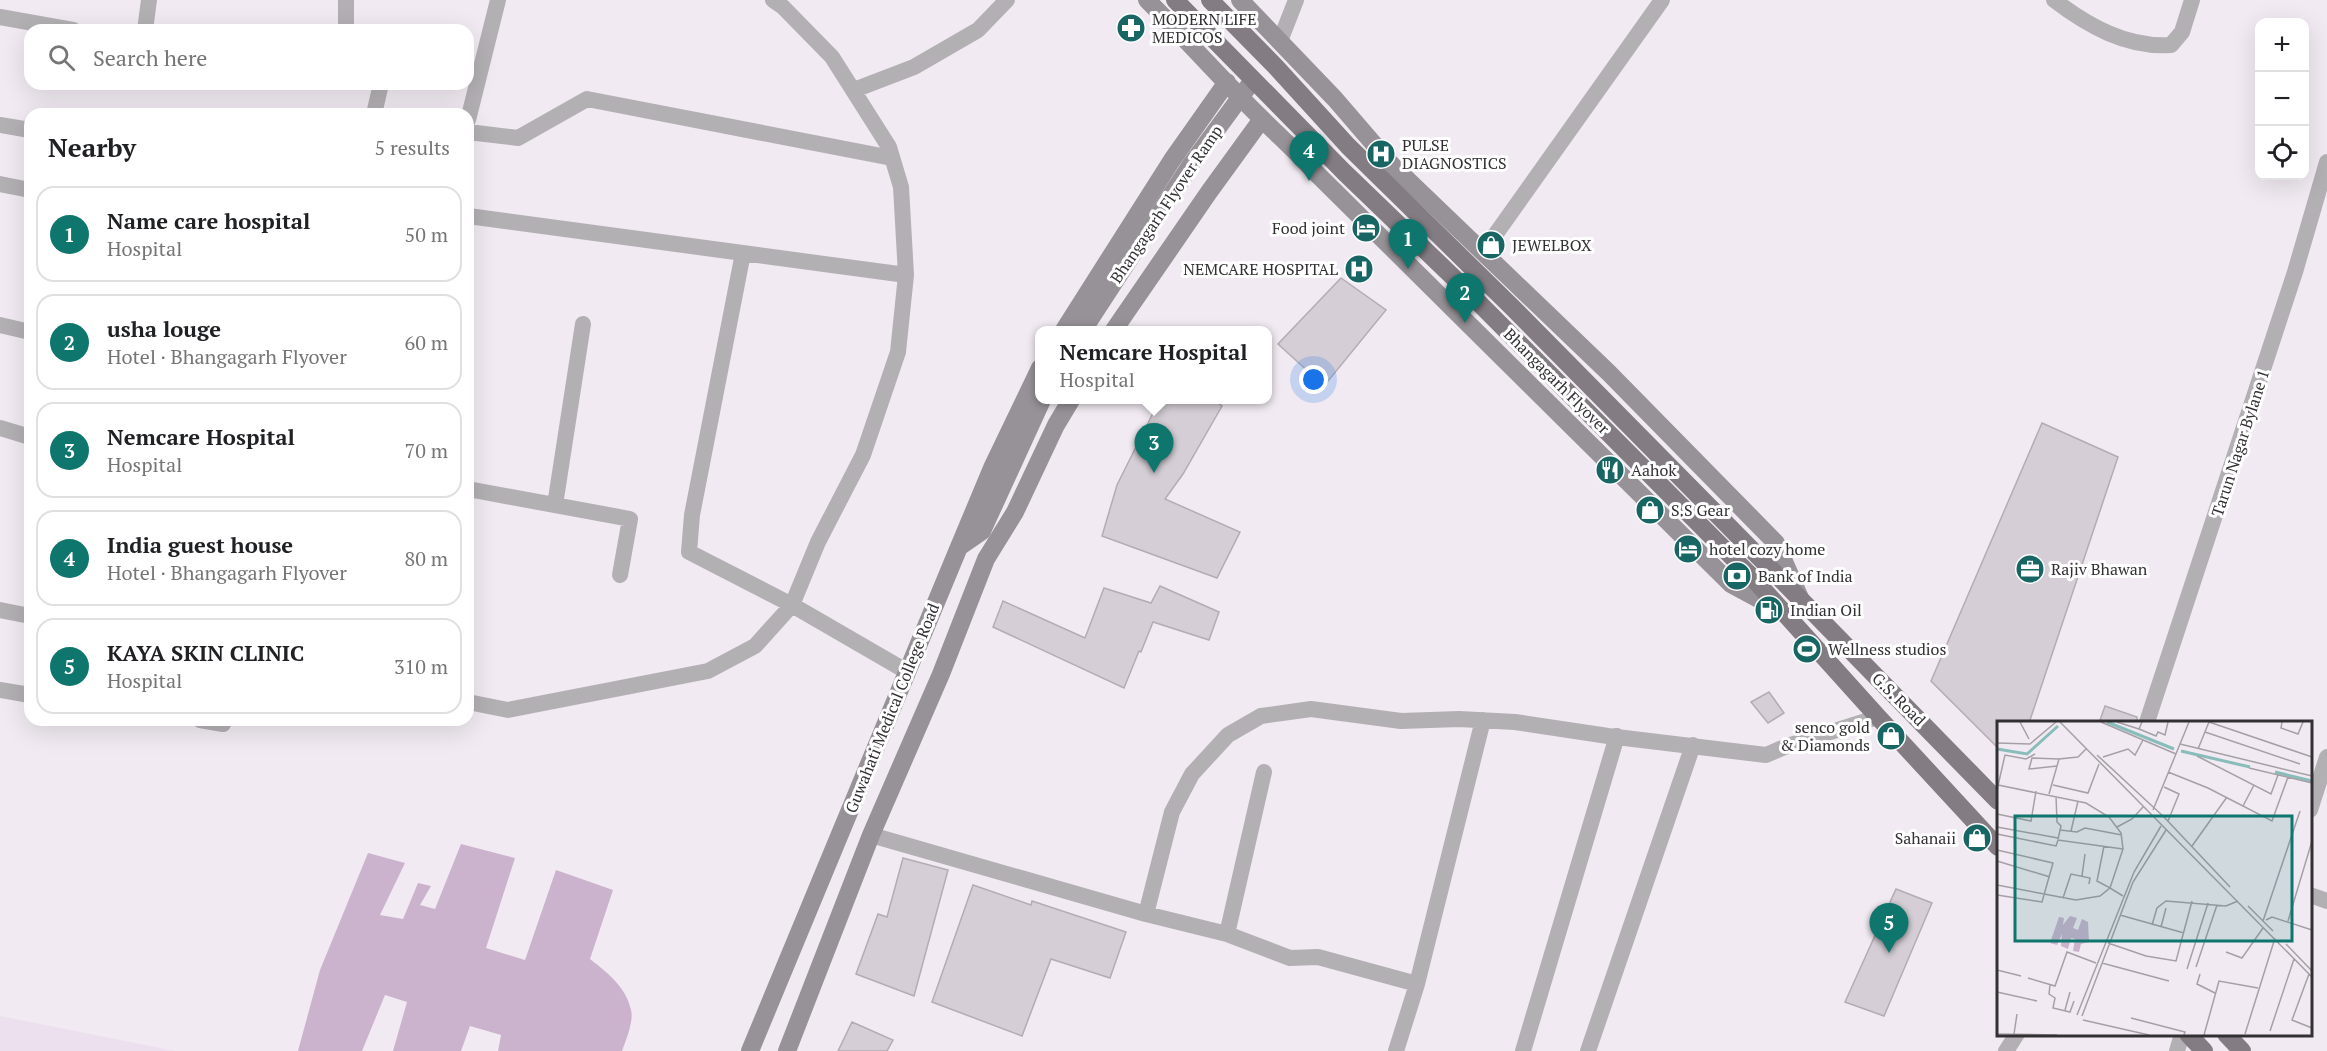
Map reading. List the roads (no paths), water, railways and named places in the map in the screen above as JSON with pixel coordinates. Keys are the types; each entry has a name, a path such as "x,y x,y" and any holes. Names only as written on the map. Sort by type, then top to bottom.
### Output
{"main road":[{"path":"1147,0 1262,119 1299,153 1731,584 1783,612"},
{"name":"Bhangagarh Flyover","path":"1175,0 1750,575 1783,612"},
{"name":"Bhangagarh Flyover","path":"1210,0 1276,67 1348,146 1521,316 1800,598"},
{"path":"1240,0 1341,106 1391,164 1609,373 1776,543 1800,598"},
{"name":"Bhangagarh Flyover Ramp","path":"1085,326 1192,163 1253,80"},
{"path":"1067,326 1172,160 1227,82"},
{"path":"1299,153 1341,106"},
{"path":"1117,326 1262,119"},
{"name":"Guwahati Medical College Road","path":"750,1051 992,468 1035,378"},
{"path":"959,547 982,531 1040,404"},
{"name":"Guwahati Medical College Road","path":"787,1051 871,835 941,674 986,559 1015,512 1056,424 1068,404"},
{"path":"982,531 986,559"},
{"name":"G.S. Road","path":"1800,598 1997,800"},
{"name":"G.S. Road","path":"1783,612 1997,846"},
{"path":"2189,1036 2204,1051"},
{"path":"2227,1036 2242,1051"}],"street":[{"path":"147,24 149,0"},
{"path":"346,0 346,24"},
{"path":"471,108 498,0"},
{"path":"474,703 508,710 708,670 755,646 792,605 818,542 863,455 898,352 906,275 901,187 889,147 832,57 783,7 773,0"},
{"path":"854,90 914,68 978,30 1007,0"},
{"path":"1280,41 1296,0"},
{"path":"1483,252 1662,0"},
{"path":"2054,0 2078,17 2115,37 2153,46 2171,45 2182,32 2192,0"},
{"path":"0,17 39,24"},
{"path":"375,108 380,90"},
{"path":"474,133 518,138 587,99 892,158"},
{"path":"0,125 24,129"},
{"name":"Tarun Nagar Bylane 1","path":"2148,721 2284,306 2327,162"},
{"path":"0,184 24,189"},
{"path":"474,217 906,275"},
{"path":"743,253 692,514 689,552 792,605 906,671"},
{"path":"555,505 583,324"},
{"path":"0,325 24,331"},
{"path":"0,428 24,435"},
{"path":"474,490 630,519 620,575"},
{"path":"0,610 24,615"},
{"path":"0,690 24,693"},
{"path":"1146,914 1172,812 1192,774 1228,735 1261,716 1311,709 1401,721 1515,722 1766,755 1878,717"},
{"path":"1396,1051 1417,984 1483,720"},
{"path":"1523,1051 1617,736"},
{"path":"1588,1051 1693,745"},
{"path":"2312,804 2327,757"},
{"path":"1227,934 1264,772"},
{"path":"871,835 1146,914 1227,934 1290,958 1318,957 1417,984"},
{"path":"2312,896 2327,901"},
{"path":"2006,1051 2016,1036"},
{"path":"2177,1051 2182,1036"}],"place":[{"name":"MODERN LIFE MEDICOS","path":"1131,28"},
{"name":"PULSE DIAGNOSTICS","path":"1381,154"},
{"name":"India guest house","path":"1309,181"},
{"name":"Food joint","path":"1366,228"},
{"name":"JEWELBOX","path":"1491,245"},
{"name":"NEMCARE HOSPITAL","path":"1359,269"},
{"name":"Name care hospital","path":"1408,269"},
{"name":"usha louge","path":"1465,323"},
{"name":"Aahok","path":"1610,470"},
{"name":"Nemcare Hospital","path":"1154,473"},
{"name":"S.S Gear","path":"1650,510"},
{"name":"hotel cozy home","path":"1688,549"},
{"name":"Rajiv Bhawan","path":"2030,569"},
{"name":"Bank of India","path":"1737,576"},
{"name":"Indian Oil","path":"1769,610"},
{"name":"Wellness studios","path":"1807,649"},
{"name":"senco gold & Diamonds","path":"1891,736"},
{"name":"Sahanaii","path":"1977,838"},
{"name":"KAYA SKIN CLINIC","path":"1889,953"}]}
